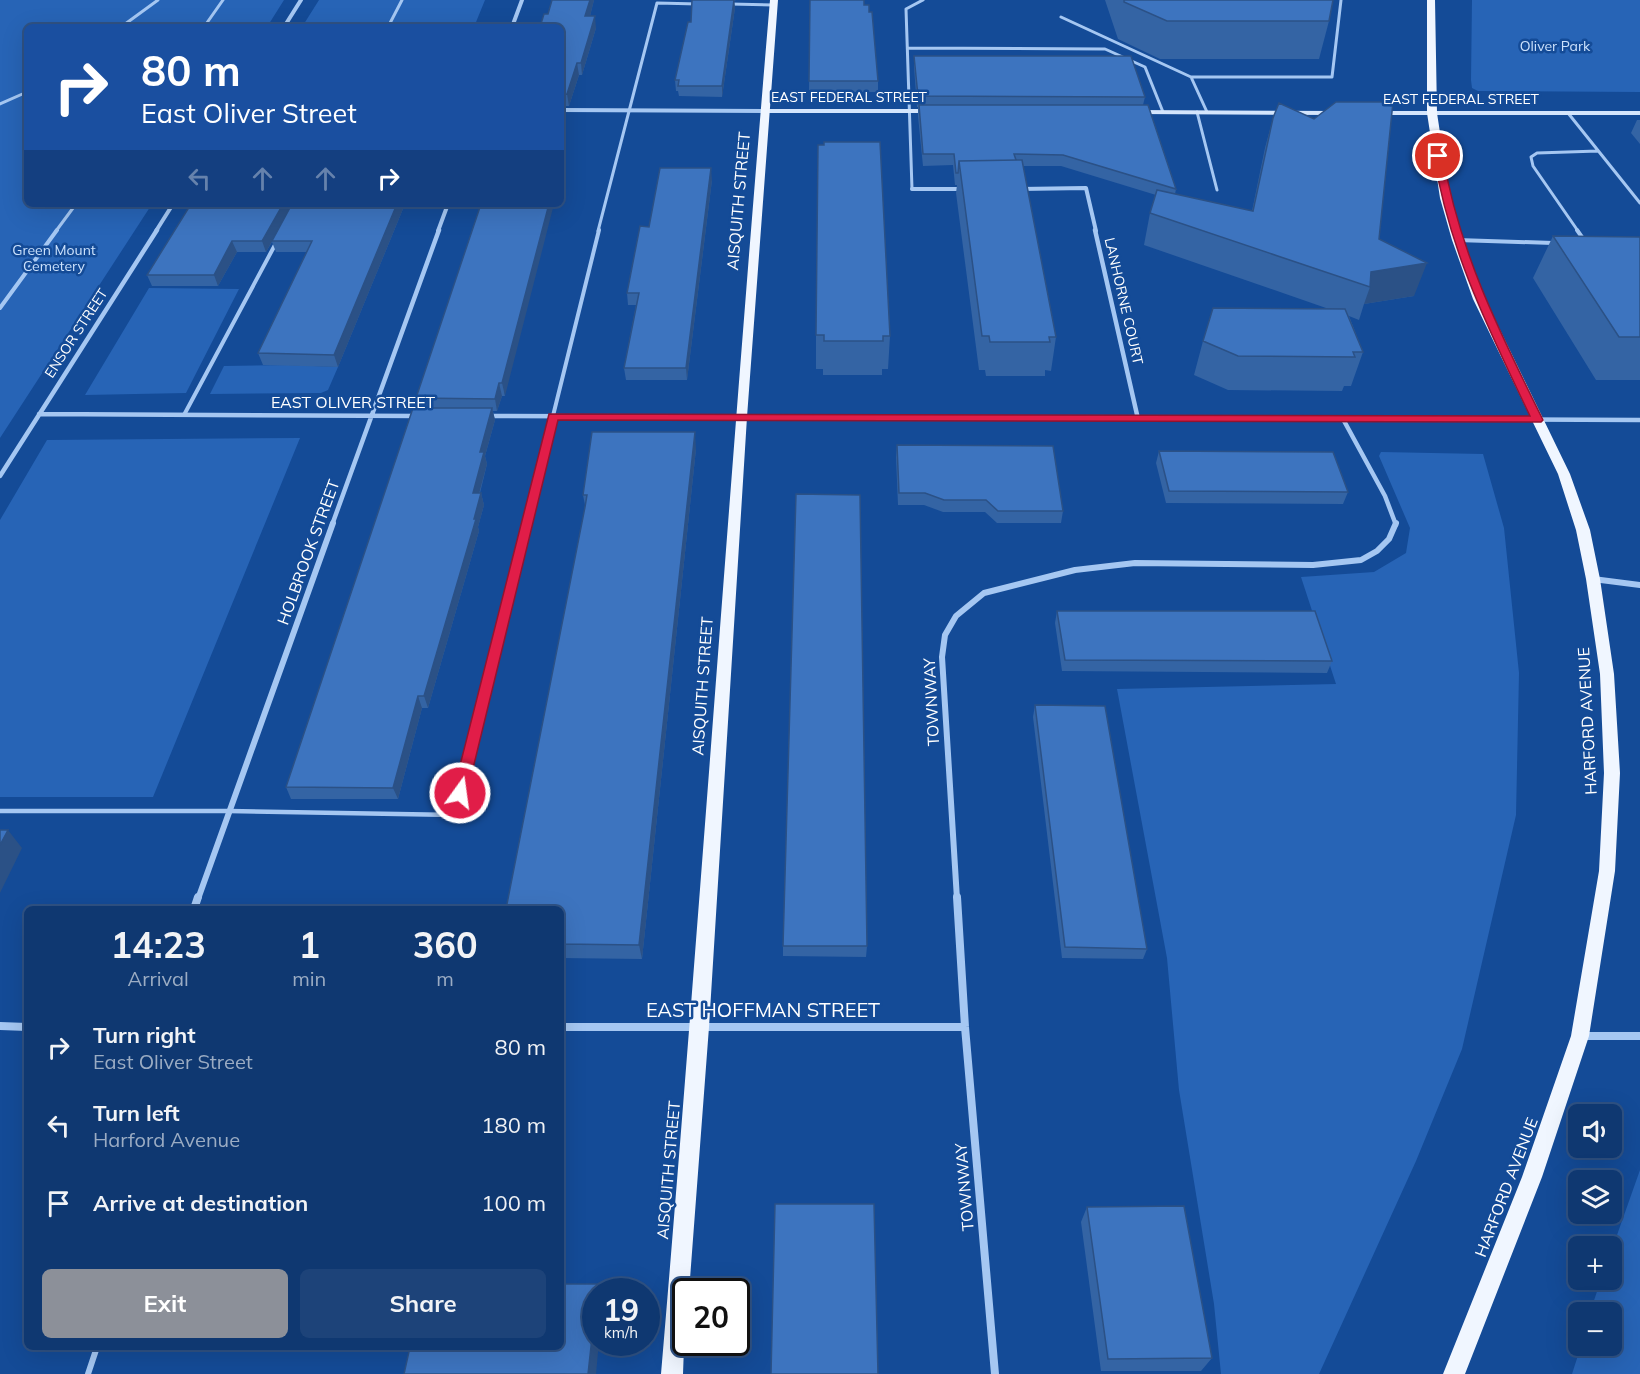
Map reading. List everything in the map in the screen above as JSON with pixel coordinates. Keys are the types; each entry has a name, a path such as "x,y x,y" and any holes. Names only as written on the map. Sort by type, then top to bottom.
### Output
{"main road":[{"name":"HARFORD AVENUE","path":"1431,0 1431,113 1445,198 1457,240 1479,299 1564,474 1583,530 1593,579 1607,674 1612,773 1607,871 1580,1036 1533,1177 1454,1374"},
{"name":"AISQUITH STREET","path":"672,1374 700,1027 741,417 774,2"}],"street":[{"path":"286,24 301,0"},
{"path":"513,24 522,0"},
{"name":"EAST FEDERAL STREET","path":"564,110 943,111"},
{"path":"1128,112 1343,112"},
{"name":"EAST FEDERAL STREET","path":"1366,113 1640,113"},
{"name":"LANHORNE COURT","path":"1017,189 1086,188 1138,418"},
{"path":"912,189 970,189"},
{"name":"ENSOR STREET","path":"0,476 171,207"},
{"name":"HOLBROOK STREET","path":"195,906 447,207"},
{"name":"EAST OLIVER STREET","path":"39,414 428,416"},
{"path":"474,416 1640,420"},
{"name":"TOWNWAY","path":"995,1374 965,1027 942,657 945,635 956,616 984,593 1075,570 1135,563 1313,565 1361,560 1377,551 1389,539 1396,524 1385,496 1343,419"},
{"path":"1593,579 1640,585"},
{"path":"0,1026 24,1026"},
{"name":"EAST HOFFMAN STREET","path":"564,1027 965,1027"},
{"path":"1580,1036 1640,1036"}],"lane":[{"path":"125,24 158,0"},
{"path":"206,24 223,0"},
{"path":"390,24 402,0"},
{"path":"912,189 906,9 923,0"},
{"path":"1061,17 1191,77 1332,76 1341,0"},
{"path":"727,4 774,2"},
{"path":"0,811 455,815 628,111 657,3 704,4"},
{"path":"908,48 1105,49 1145,67 1163,112"},
{"path":"1191,77 1207,112"},
{"path":"0,104 24,94"},
{"path":"1197,112 1217,190"},
{"path":"1568,113 1640,203"},
{"path":"1575,244 1587,244 1533,166 1531,157 1537,153 1598,150"},
{"path":"0,308 74,207"},
{"path":"184,415 280,236"},
{"path":"1457,240 1563,243"},
{"path":"88,1374 96,1350"}],"green space":[{"name":"Green Mount Cemetery","path":"0,0 284,0 269,24 24,24 24,207 150,207 0,438"},
{"path":"319,0 485,0 475,24 304,24"},
{"name":"Oliver Park","path":"1472,0 1640,0 1640,92 1478,91 1472,88"},
{"path":"149,288 239,289 186,393 85,395"},
{"path":"224,366 338,367 328,390 321,393 210,394"},
{"path":"300,438 153,797 0,797 0,520 47,440"},
{"path":"1381,452 1483,454 1504,528 1519,673 1516,815 1462,1049 1416,1161 1319,1374 1221,1374 1214,1304 1179,1090 1167,958 1117,689 1336,684 1301,577 1374,572 1406,553 1410,528 1379,456"},
{"path":"1640,1170 1640,1374 1572,1374 1578,1356 1622,1356 1622,1302 1593,1302 1598,1290 1622,1290 1622,1236 1617,1236"}],"building":[{"path":"552,0 590,0 585,16 595,16 581,63 577,63 567,94 564,94 564,24 541,24 544,14 548,14"},
{"path":"692,0 734,0 722,86 678,86 679,80 675,80 688,22 691,22"},
{"path":"810,0 864,0 864,5 869,5 869,12 872,12 878,81 809,81"},
{"path":"1124,0 1333,0 1329,21 1167,21"},
{"path":"914,56 1131,56 1145,97 918,96"},
{"path":"1336,102 1393,102 1379,239 1427,263 1371,272 1370,287 1150,213 1157,190 1253,211 1273,118 1279,103 1314,119"},
{"path":"919,105 1148,105 1176,189 1063,155 1014,154 1016,160 959,161 958,173 956,173 954,154 923,154"},
{"path":"824,142 880,142 890,336 883,336 883,341 824,341 824,335 816,335 818,145 824,145"},
{"path":"1022,160 1056,337 1049,337 1050,342 990,342 989,336 982,336 959,161"},
{"path":"660,168 711,168 686,368 624,368 639,293 627,293 640,226 649,227"},
{"path":"189,207 281,207 262,241 232,241 214,275 147,275"},
{"path":"290,207 396,207 334,355 258,353 312,241 272,241"},
{"path":"480,207 548,207 502,383 499,383 495,399 416,398"},
{"path":"1553,236 1640,237 1640,337 1619,337"},
{"path":"1213,308 1345,309 1363,352 1353,352 1355,357 1238,356 1203,341"},
{"path":"413,408 492,408 480,452 484,452 473,493 481,493 474,519 476,519 424,696 418,696 393,788 286,787"},
{"path":"592,432 695,432 639,945 564,944 564,906 507,906 585,507 587,495 583,495"},
{"path":"897,445 1053,446 1063,511 998,511 986,500 944,500 925,493 899,493"},
{"path":"1159,451 1333,452 1348,492 1169,491"},
{"path":"796,494 860,495 867,946 783,946"},
{"path":"1057,611 1315,611 1332,661 1065,660"},
{"path":"1035,705 1105,706 1147,949 1065,947"},
{"path":"0,830 8,830 0,845"},
{"path":"775,1204 874,1204 878,1374 771,1374"},
{"path":"1184,1206 1212,1358 1108,1359 1087,1207"},
{"path":"564,1284 582,1284 582,1356 590,1356 588,1374 404,1374 409,1350 564,1350"}],"route":[{"path":"460,793 553,416 1537,420 1479,299 1464,260 1445,198 1438,156"}]}
